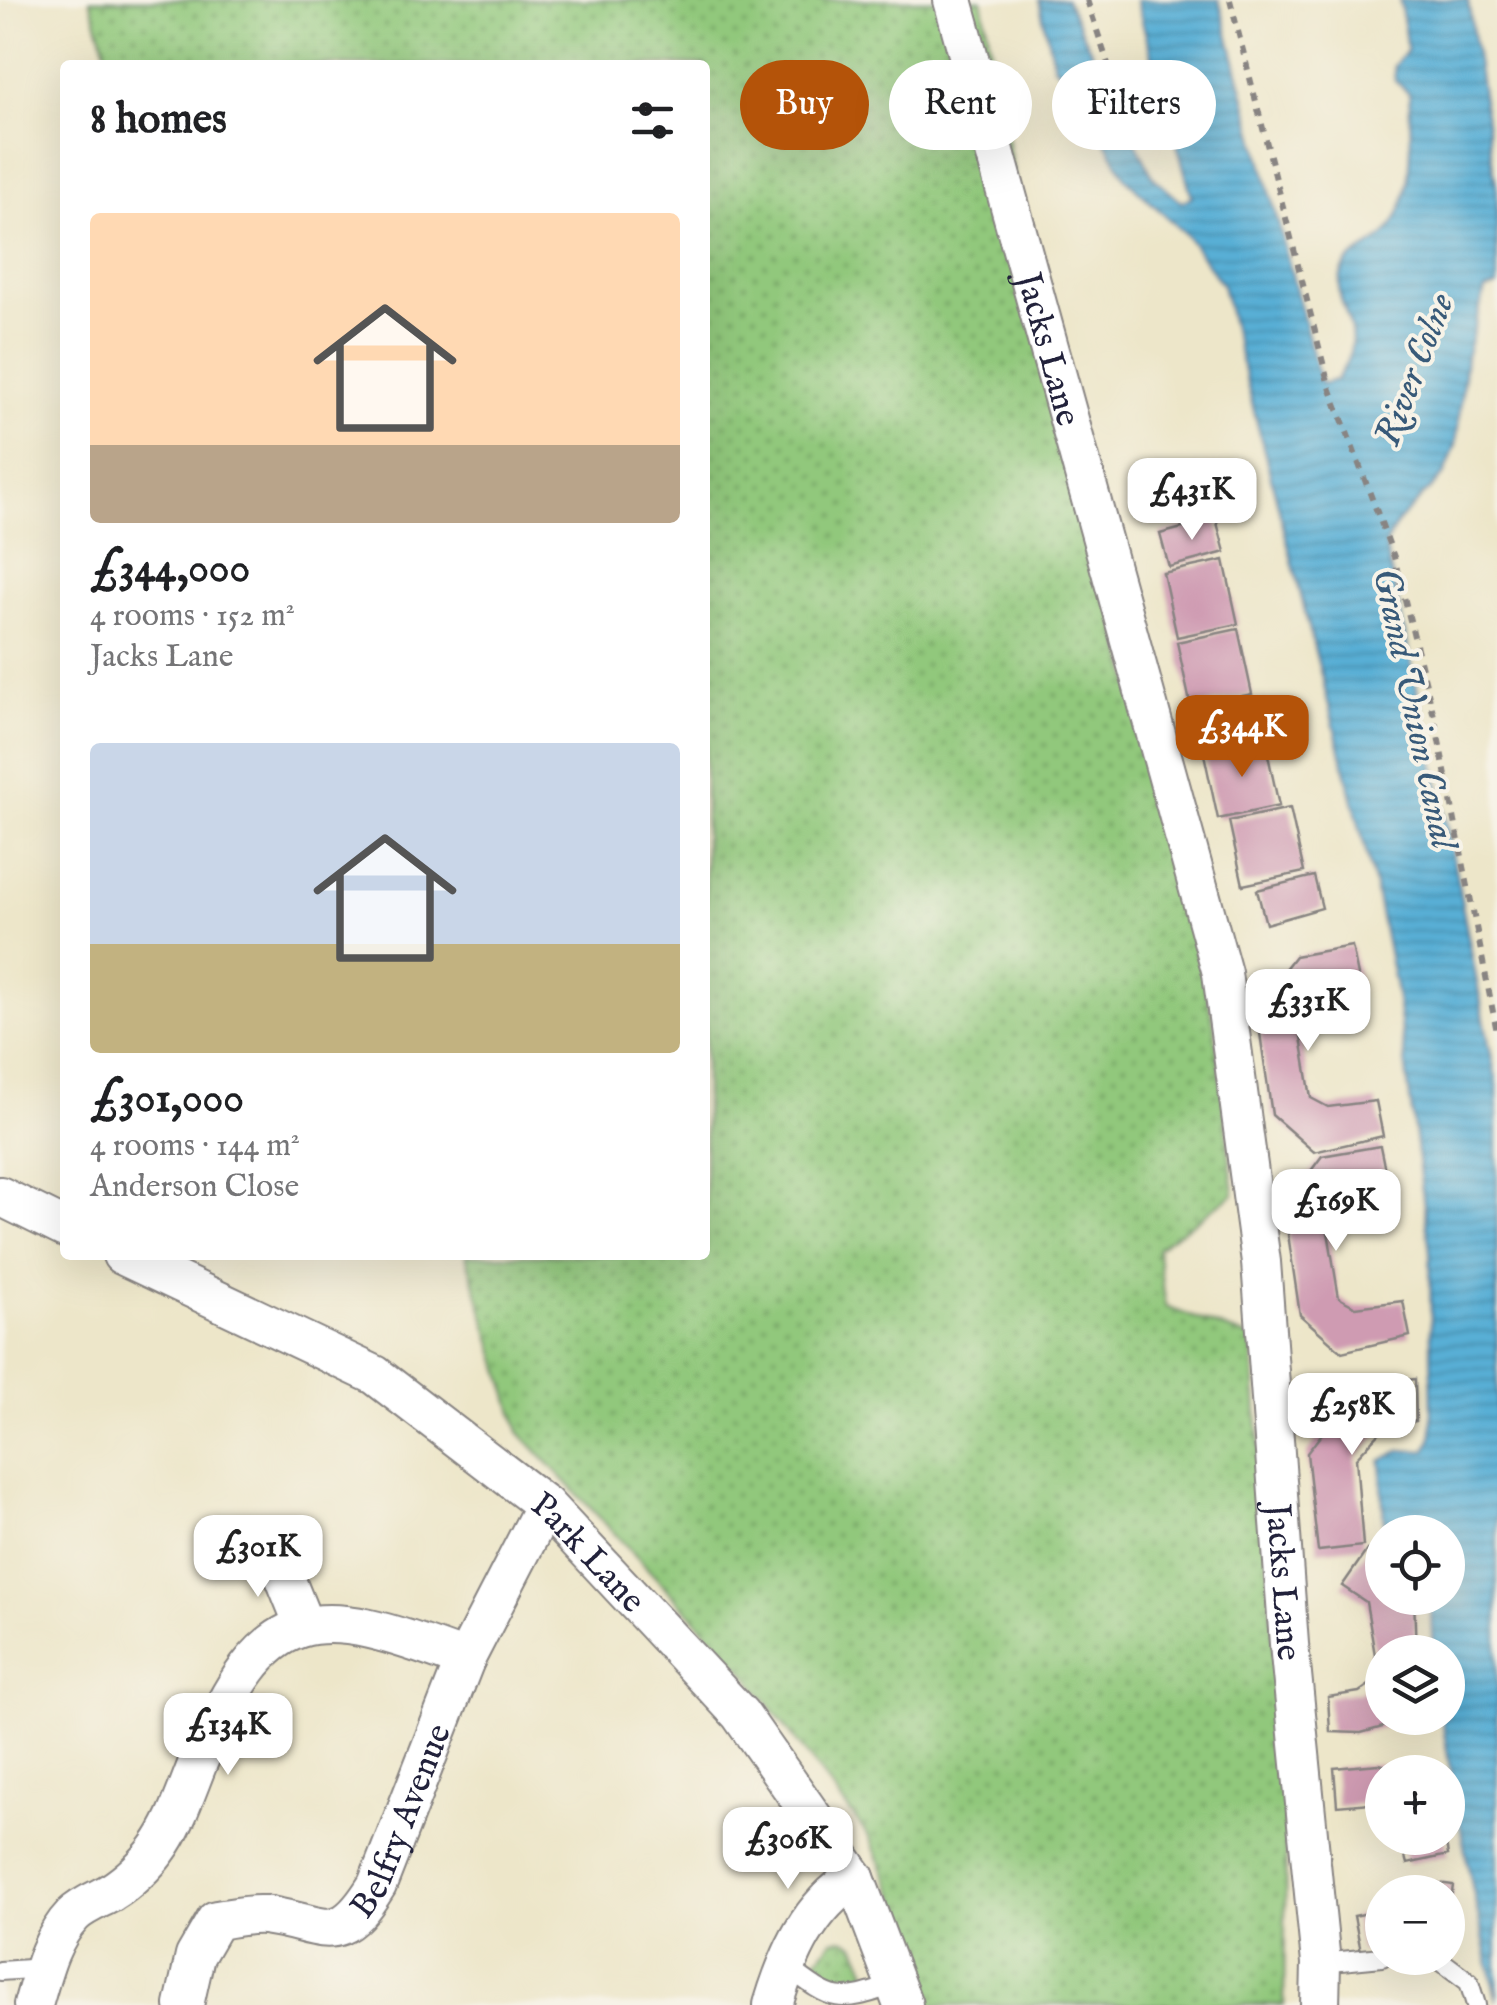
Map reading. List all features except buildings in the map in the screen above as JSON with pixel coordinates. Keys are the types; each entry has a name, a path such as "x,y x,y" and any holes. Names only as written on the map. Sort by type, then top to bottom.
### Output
{"street":[{"name":"Jacks Lane","path":"953,0 1222,973 1261,1262 1289,1644 1321,1963 1320,2005"},
{"path":"4,1209 60,1226"},
{"name":"Park Lane","path":"133,1260 375,1375 545,1506 740,1714 855,1878 900,1994"},
{"name":"Belfry Avenue","path":"184,2005 196,1956 216,1920 260,1915 331,1930 357,1917 377,1885 465,1660 545,1506"},
{"path":"274,1551 304,1625"},
{"path":"33,2005 50,1950 74,1914 116,1889 158,1850 227,1696 250,1660 304,1625 334,1622 390,1632 465,1660"},
{"path":"773,2005 785,1965 816,1910 855,1878"}],"lane":[{"path":"1321,1963 1365,1959"},
{"path":"785,1965 819,1994 835,2001 900,1994"},
{"path":"0,1971 44,1968"},
{"path":"1460,1975 1469,1982 1476,2005"}],"path":[{"path":"1087,0 1108,60"},
{"path":"1230,0 1328,382 1394,557 1434,716 1497,1032"}],"green space":[{"path":"90,0 982,0 993,60 889,60 889,150 1009,150 1032,277 1214,1024 1234,1194 1157,1248 1166,1307 1252,1339 1286,1828 1284,2005 928,2005 909,1927 869,1837 742,1669 519,1432 467,1260 710,1260 710,60 108,60"},
{"path":"846,1939 855,1944 869,1976 853,1985 835,1985 816,1961 833,1940"}],"water":[{"path":"1039,0 1066,0 1095,60 1053,60"},
{"path":"1136,0 1219,0 1321,384 1336,380 1352,345 1340,296 1343,270 1351,259 1385,235 1403,205 1407,187 1411,149 1409,93 1395,81 1394,66 1407,50 1400,0 1468,0 1497,192 1497,286 1485,290 1466,357 1456,444 1445,474 1399,520 1385,545 1440,791 1497,1085 1497,2001 1465,1849 1465,1755 1448,1755 1445,1735 1465,1735 1465,1635 1432,1635 1431,1615 1465,1615 1465,1515 1383,1515 1381,1461 1401,1450 1426,1451 1432,1437 1430,1251 1396,992 1375,887 1222,285 1188,237 1126,179 1110,150 1140,150 1153,177 1181,202 1192,197 1179,150 1216,150 1216,60 1153,60"}],"water label":[{"name":"River Colne","path":"1413,369"},
{"name":"Grand Union Canal","path":"1416,708"}]}
